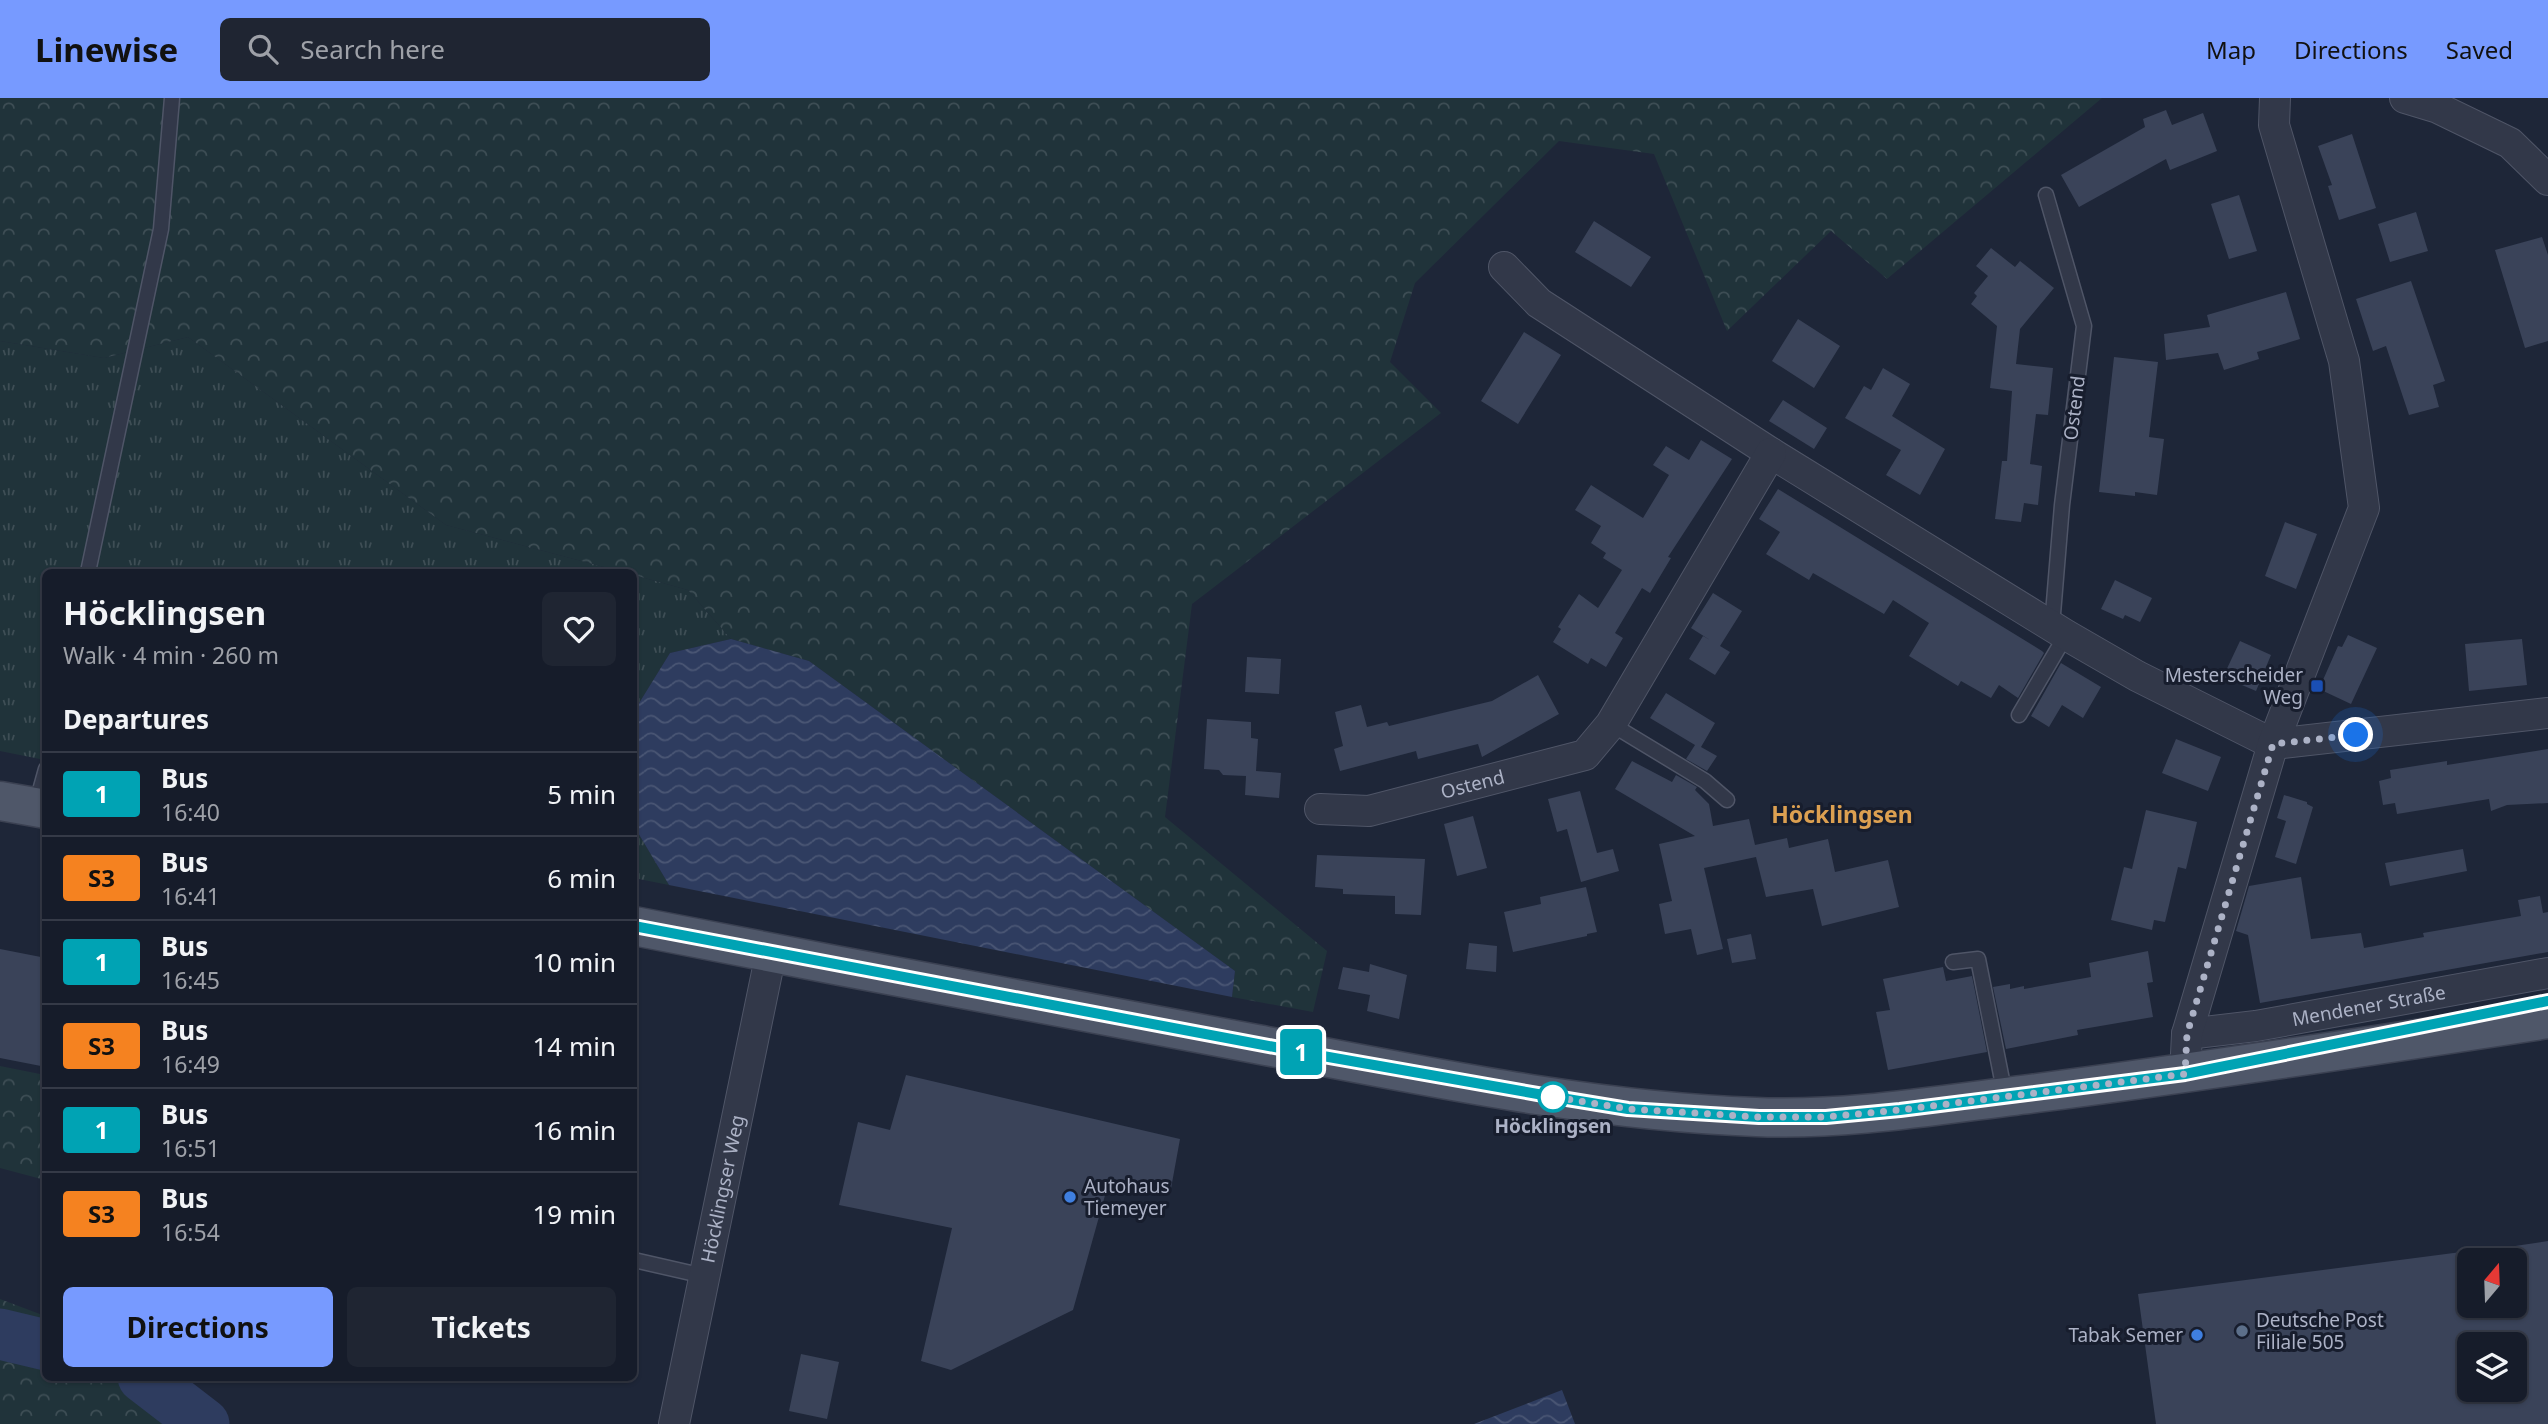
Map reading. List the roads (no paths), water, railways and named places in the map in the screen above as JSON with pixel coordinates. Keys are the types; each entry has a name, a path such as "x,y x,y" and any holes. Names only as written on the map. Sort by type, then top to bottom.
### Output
{"main road":[{"name":"Mendener Straße","path":"637,927 1319,1055 1628,1109 1759,1117 1826,1117 2006,1097 2185,1074 2548,1019"},
{"name":"Mendener Straße","path":"2185,1074 2548,1001"}],"street":[{"path":"2185,1074 2187,1034 2273,744 2334,593 2364,508 2344,361 2274,125 2275,98"},
{"path":"2405,98 2438,108 2510,143 2548,180"},
{"path":"1504,267 1539,303 1771,453 2059,631 2137,676 2273,744 2548,713"},
{"name":"Ostend","path":"1320,809 1369,811 1585,755 1611,724 1771,453"},
{"name":"Höcklingser Weg","path":"674,1424 771,953"},
{"name":"Mendener Straße","path":"2187,1034 2256,1026 2548,973"}],"lane":[{"path":"89,569 161,229 172,98"},
{"name":"Ostend","path":"2046,195 2084,326 2062,505 2059,631"},
{"path":"2019,715 2059,631"},
{"path":"1611,724 1705,781 1727,800"},
{"path":"27,806 42,777"},
{"path":"1953,962 1978,959 2006,1097"},
{"path":"637,1261 704,1276"}],"water":[{"path":"731,639 809,661 1235,971 1232,997 669,885 637,831 637,706 670,653"},
{"path":"1562,1390 1575,1424 1474,1424"}],"waterway":[{"path":"0,1334 42,1344"},
{"path":"148,1381 204,1424"}],"place":[{"name":"Mesterscheider Weg","path":"2317,686"},
{"name":"Höcklingsen","path":"1553,1097"},
{"name":"Autohaus Tiemeyer","path":"1070,1197"},
{"name":"Deutsche Post Filiale 505","path":"2242,1331"},
{"name":"Tabak Semer","path":"2197,1335"}],"district":[{"name":"Höcklingsen","path":"1842,815"}]}
